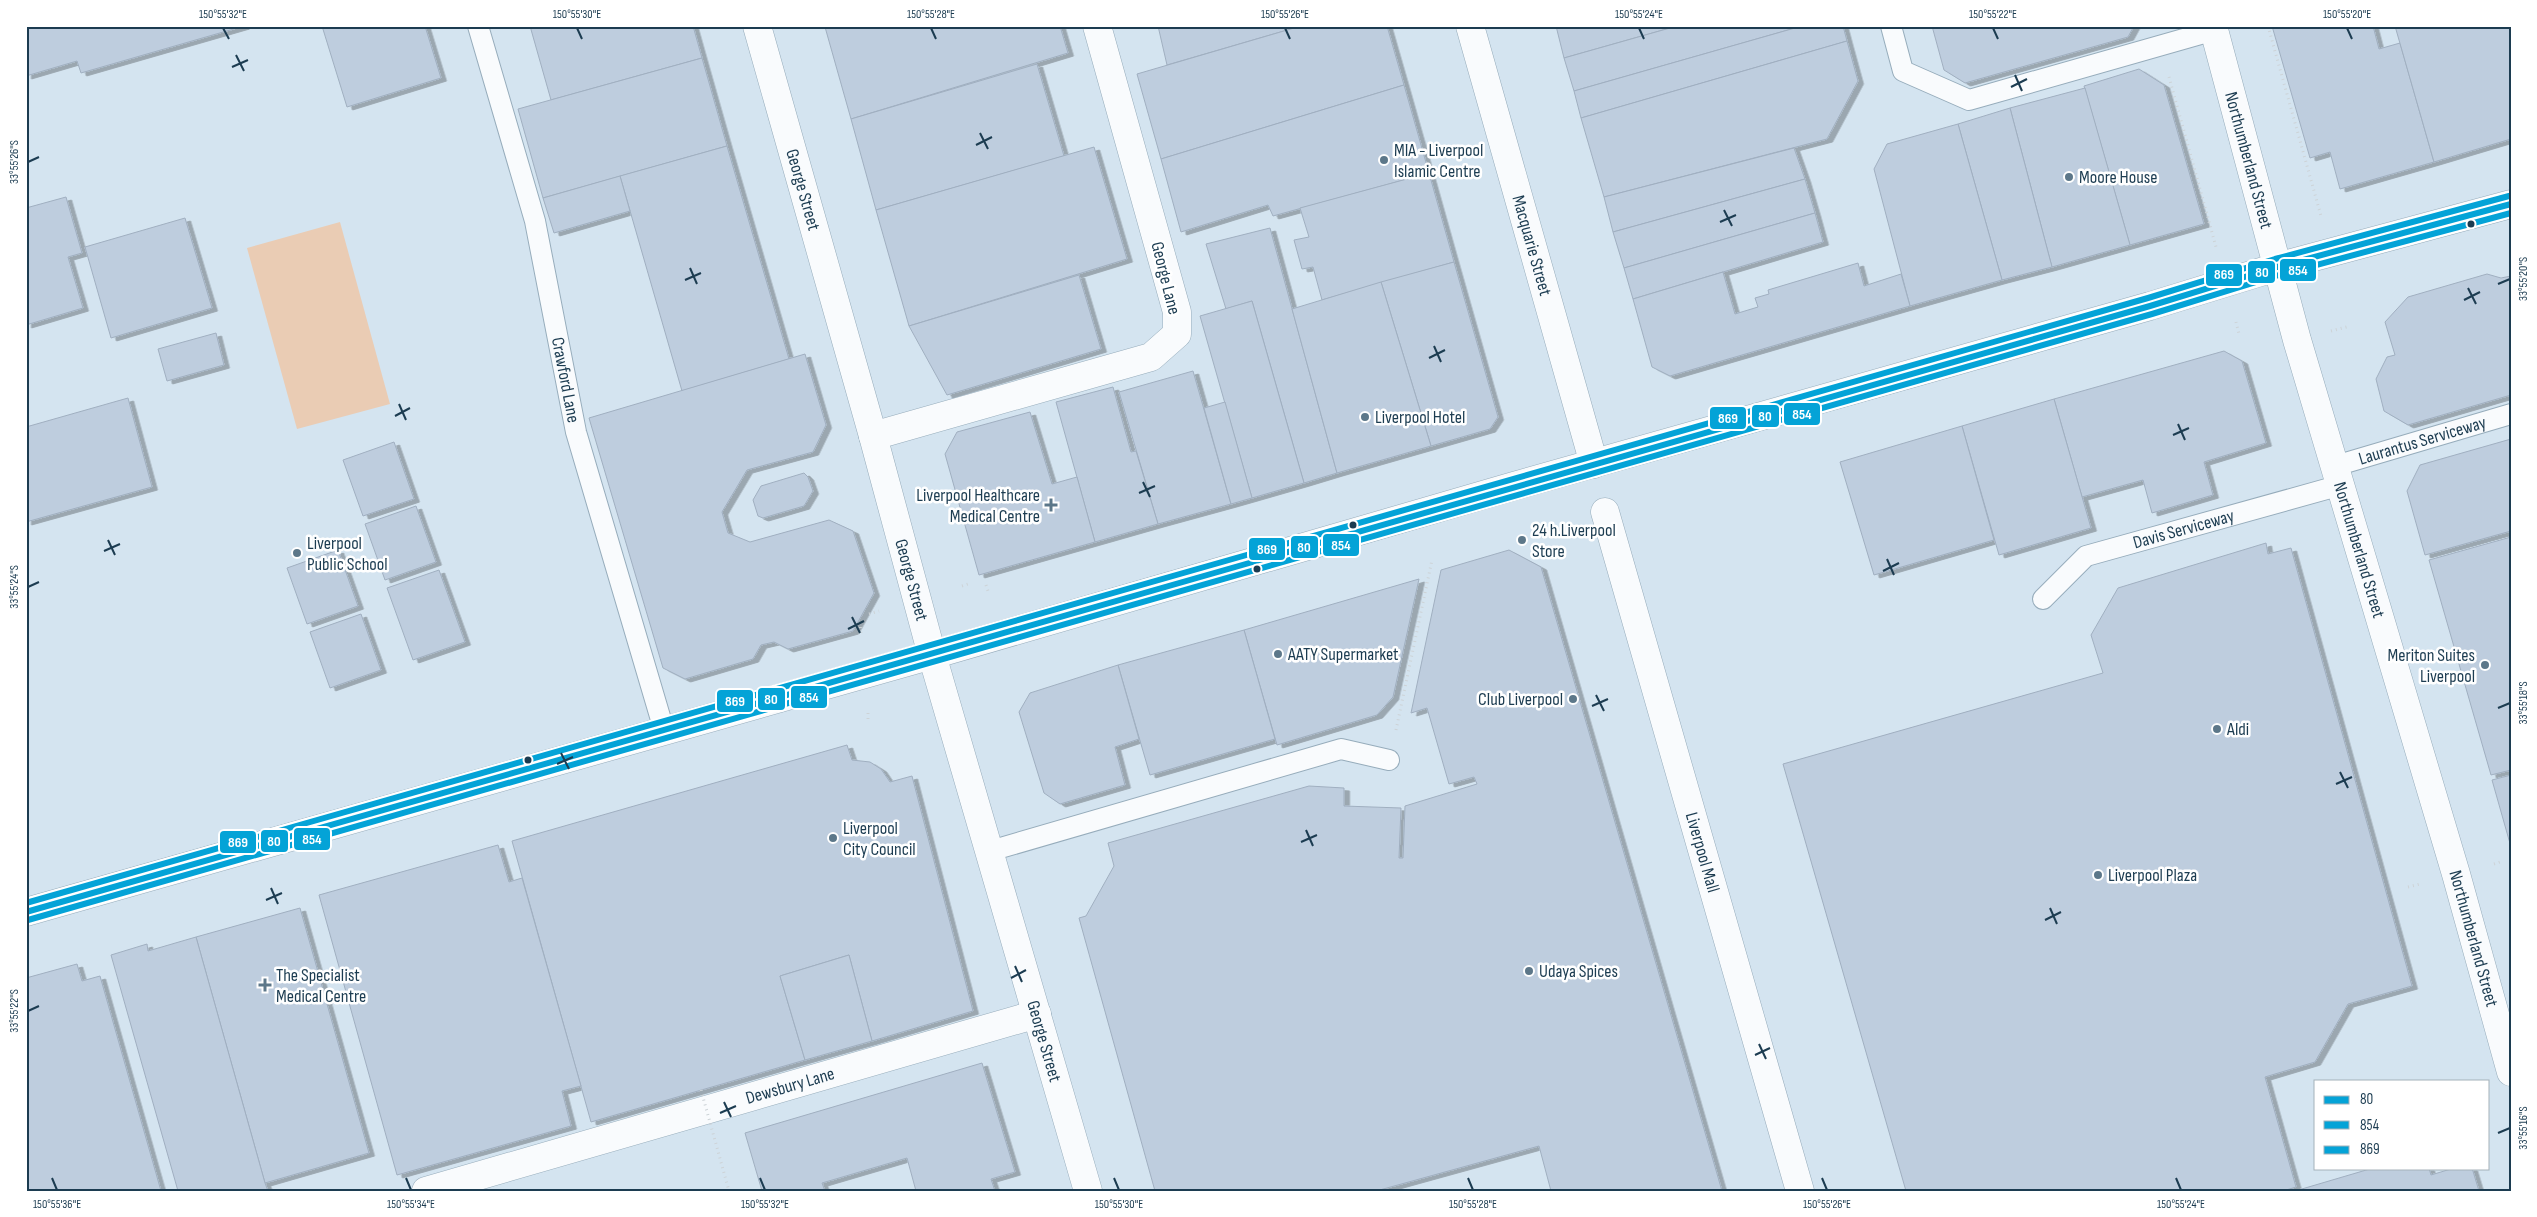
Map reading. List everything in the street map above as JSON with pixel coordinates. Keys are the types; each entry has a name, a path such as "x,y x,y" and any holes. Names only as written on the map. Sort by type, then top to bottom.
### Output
{"street":[{"name":"George Street","path":"757,26 873,436 932,655 1088,1191"},
{"name":"George Lane","path":"873,436 1151,358 1177,334 1177,312 1097,26"},
{"name":"Macquarie Street","path":"1470,26 1594,464"},
{"name":"Northumberland Street","path":"2214,28 2277,267 2456,874 2511,1072"},
{"path":"26,912 2150,306 2277,267 2511,204"},
{"name":"Liverpool Mall","path":"1605,512 1800,1191"},
{"name":"Dewsbury Lane","path":"426,1191 711,1098 1037,1014"}],"lane":[{"name":"Crawford Lane","path":"478,26 535,221 576,432 664,730"},
{"path":"1891,26 1903,71 1969,100 2160,46 2214,28"},
{"name":"Laurantus Serviceway","path":"2338,476 2511,414"},
{"name":"Davis Serviceway","path":"2043,599 2086,556 2338,476"},
{"path":"990,851 1341,749 1390,760"}],"path":[{"path":"2268,26 2321,216"},
{"path":"2160,46 2216,247"},
{"path":"2236,322 2239,334"},
{"path":"2322,334 2350,326"},
{"path":"1390,760 1432,560"},
{"path":"962,586 971,583"},
{"path":"986,585 989,594"},
{"path":"869,614 879,611"},
{"path":"860,622 861,636"},
{"path":"868,712 868,719"},
{"path":"2494,864 2503,861"},
{"path":"2408,887 2420,884"},
{"path":"711,1098 729,1191"}],"shaded area":[{"path":"340,222 390,404 297,429 247,248"}],"building":[{"path":"26,26 244,26 81,73 77,61 26,76"},
{"path":"322,26 425,26 441,78 347,107"},
{"path":"530,26 693,26 702,58 551,100"},
{"path":"1060,26 1068,53 851,119 825,27"},
{"path":"1158,26 1301,26 1167,65"},
{"path":"1301,26 1387,26 1404,85 1161,159 1137,74"},
{"path":"1556,26 1677,26 1564,58"},
{"path":"1677,26 1802,26 1574,91 1564,58"},
{"path":"1802,26 1843,26 1847,41 1581,118 1574,91"},
{"path":"1932,26 2134,26 2128,37 1965,83 1944,70"},
{"path":"2272,26 2373,26 2379,49 2400,43 2434,162 2340,189 2330,152 2310,158"},
{"path":"2395,26 2511,26 2511,139 2434,162"},
{"path":"1847,41 1858,81 1827,139 1604,197 1581,118"},
{"path":"702,58 727,146 543,198 518,109"},
{"path":"1037,64 1064,156 876,210 851,119"},
{"path":"2139,69 2164,85 2204,224 2130,245 2084,86"},
{"path":"1404,85 1429,173 1273,216 1268,205 1181,232 1161,159"},
{"name":"Moore House","path":"2085,88 2130,245 2052,267 2010,108"},
{"path":"2010,108 2052,267 2002,280 1958,124"},
{"path":"1958,124 2002,280 1910,306 1874,169 1887,144"},
{"path":"727,146 789,359 682,391 620,176"},
{"path":"1094,147 1127,259 909,326 876,210"},
{"path":"1794,148 1805,179 1613,232 1604,197"},
{"path":"1429,173 1454,262 1322,300 1313,267 1302,269 1294,240 1309,237 1300,208"},
{"path":"620,176 630,211 554,233 543,198"},
{"path":"1805,179 1815,213 1624,268 1613,232"},
{"path":"66,197 82,253 68,257 83,308 26,325 26,208"},
{"path":"1815,213 1823,242 1633,299 1624,268"},
{"path":"185,218 212,308 111,338 85,247"},
{"path":"1270,228 1337,473 1304,483 1252,301 1226,309 1206,244"},
{"path":"1454,262 1498,417 1490,429 1431,446 1381,282"},
{"path":"1858,263 1864,286 1901,274 1910,306 1670,376 1652,367 1633,299 1723,272 1735,314 1758,307 1755,298 1769,294 1768,290"},
{"path":"2487,274 2501,278 2511,276 2511,395 2408,425 2384,411 2376,379 2387,357 2395,355 2385,322 2408,297"},
{"path":"1079,275 1101,349 947,395 909,326"},
{"path":"1381,282 1431,446 1337,473 1292,309"},
{"path":"1252,301 1304,483 1252,498 1200,316"},
{"path":"216,333 224,365 167,381 158,349"},
{"path":"2224,351 2242,361 2266,443 2204,462 2213,495 2152,513 2143,480 2082,497 2054,399"},
{"path":"805,354 826,425 813,452 747,470 722,512 728,533 750,542 829,520 853,531 874,593 853,631 788,649 774,642 761,645 753,659 685,679 663,668 589,418"},
{"path":"1193,371 1231,504 1158,524 1119,392"},
{"path":"1113,387 1131,452 1136,451 1158,524 1095,542 1056,402"},
{"path":"128,398 152,487 26,522 26,427"},
{"path":"2054,399 2091,528 1999,555 1962,426"},
{"path":"1225,402 1252,498 1231,504 1204,408"},
{"path":"1030,412 1052,484 1077,477 1095,542 979,575 945,454 957,432"},
{"path":"1962,426 1994,540 1874,575 1840,462"},
{"path":"2511,439 2511,531 2425,555 2407,491 2420,465"},
{"path":"394,442 414,499 363,516 343,460"},
{"path":"804,473 808,477 813,491 804,506 763,518 758,516 753,500 761,486"},
{"path":"416,506 436,562 385,580 365,524"},
{"name":"Meriton Suites Liverpool","path":"2511,537 2511,770 2491,775 2429,560"},
{"name":"Liverpool Plaza","path":"2266,543 2268,554 2291,548 2412,986 2348,1004 2315,1062 2265,1077 2296,1187 2283,1191 1906,1191 1783,764 2103,673 2091,635 2118,588"},
{"path":"338,550 358,606 307,624 287,568"},
{"path":"1509,550 1541,567 1722,1191 1551,1191 1539,1146 1376,1191 1155,1191 1079,918 1086,916 1114,866 1108,843 1309,786 1344,788 1344,806 1401,808 1399,858 1403,858 1405,806 1477,784 1474,777 1449,784 1427,708 1411,713 1441,570"},
{"path":"439,570 465,642 413,660 387,588"},
{"path":"1419,579 1393,697 1377,715 1277,745 1244,630"},
{"path":"361,614 381,670 330,688 310,632"},
{"path":"1244,630 1275,739 1150,775 1118,665"},
{"path":"1118,665 1139,739 1115,747 1125,785 1060,804 1044,793 1019,712 1030,693"},
{"path":"847,745 852,760 870,762 881,769 890,782 912,776 973,1011 872,1041 849,955 780,976 805,1060 591,1122 512,841"},
{"path":"2511,775 2511,847 2492,780"},
{"path":"498,845 509,882 522,878 581,1086 562,1091 571,1126 397,1175 319,895"},
{"path":"300,908 369,1153 265,1183 196,937"},
{"path":"196,937 268,1191 178,1191 111,955 147,944 148,951"},
{"path":"849,955 872,1041 805,1060 780,976"},
{"path":"77,964 82,981 100,976 161,1191 26,1191 26,978"},
{"path":"982,1063 1015,1172 991,1179 995,1191 916,1191 907,1158 822,1183 825,1191 762,1191 745,1133"},
{"path":"2366,1170 2430,1170 2431,1175 2447,1170 2473,1170 2479,1191 2295,1191"}],"transit line":[{"name":"869","path":"26,903 2148,298 2275,259 2509,196"},
{"name":"80","path":"26,912 2150,306 2277,267 2511,204"},
{"name":"854","path":"28,920 2152,314 2279,275 2511,213"}],"place":[{"name":"MIA - Liverpool Islamic Centre","path":"1384,160"},
{"name":"Moore House","path":"2069,177"},
{"name":"Liverpool Hotel","path":"1365,417"},
{"name":"Liverpool Healthcare Medical Centre","path":"1051,505"},
{"name":"24 h.Liverpool Store","path":"1522,540"},
{"name":"Liverpool Public School","path":"297,553"},
{"name":"AATY Supermarket","path":"1278,654"},
{"name":"Meriton Suites Liverpool","path":"2485,665"},
{"name":"Club Liverpool","path":"1573,699"},
{"name":"Aldi","path":"2217,729"},
{"name":"Liverpool City Council","path":"833,838"},
{"name":"Liverpool Plaza","path":"2098,875"},
{"name":"Udaya Spices","path":"1529,971"},
{"name":"The Specialist Medical Centre","path":"265,985"}]}
